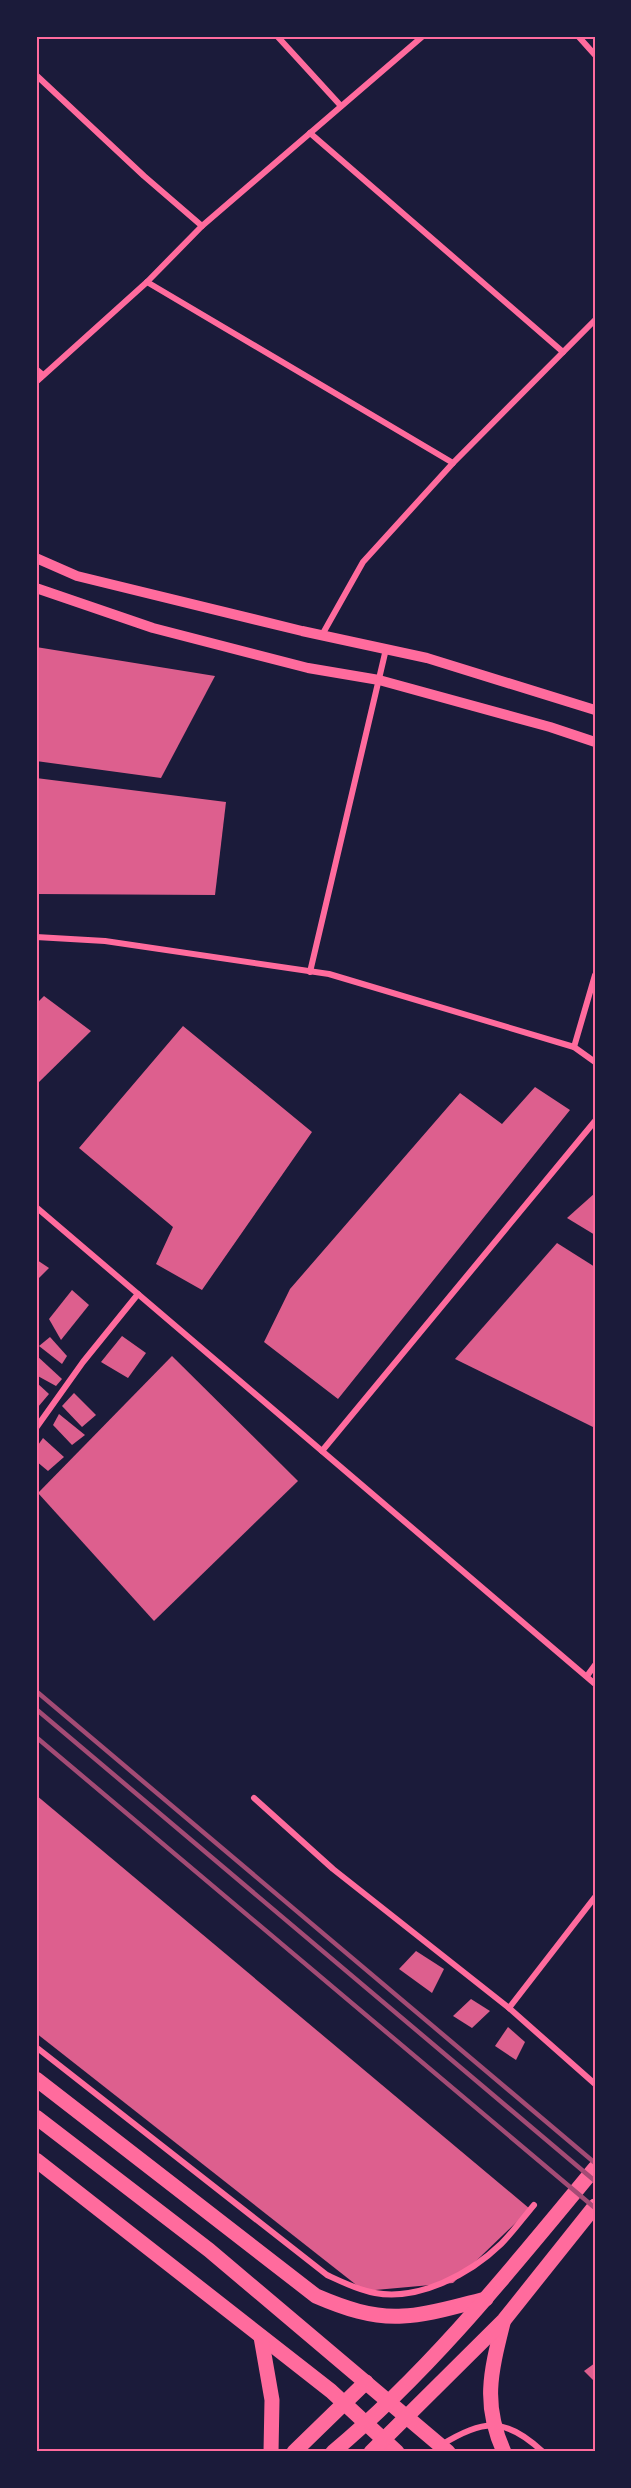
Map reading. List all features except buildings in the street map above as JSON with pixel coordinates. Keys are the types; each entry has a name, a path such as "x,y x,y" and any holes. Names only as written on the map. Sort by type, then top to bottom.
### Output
{"main road":[{"path":"36,2079 316,2296 342,2307 371,2314 403,2316 486,2299"},
{"path":"36,2117 209,2250 366,2382 441,2450"},
{"path":"36,2160 345,2404 397,2452"},
{"path":"333,2452 437,2354 595,2168"},
{"path":"371,2452 504,2320 595,2206"},
{"path":"504,2320 492,2370 490,2397 494,2430 504,2452"},
{"path":"261,2337 272,2400 271,2452"},
{"path":"294,2452 366,2382"}],"street":[{"path":"277,36 341,106"},
{"path":"36,382 147,282 202,226 423,36"},
{"path":"578,36 595,55"},
{"path":"36,75 144,176 202,226"},
{"path":"310,133 563,352"},
{"path":"147,282 453,463"},
{"path":"322,636 363,562 453,463 595,320"},
{"path":"36,369 43,375"},
{"path":"36,558 77,576 322,636 427,658 595,710"},
{"path":"36,588 153,628 308,668 379,680 550,727 595,742"},
{"path":"310,972 386,649"},
{"path":"36,937 105,941 329,974 574,1047 595,1062"},
{"path":"574,1047 595,975"},
{"path":"322,1451 595,1121"},
{"path":"36,1207 595,1684"},
{"path":"36,1428 83,1362 138,1294"},
{"path":"587,1676 595,1665"},
{"path":"254,1798 333,1869 509,2008 595,2084"},
{"path":"509,2008 595,1897"},
{"path":"36,2048 327,2275 374,2293 416,2291 470,2269 501,2244 534,2205"},
{"path":"441,2450 460,2433 484,2425 507,2426 525,2435 543,2452"}],"railway":[{"path":"36,1691 595,2163"},
{"path":"36,1709 595,2181"},
{"path":"36,1737 595,2208"}]}
